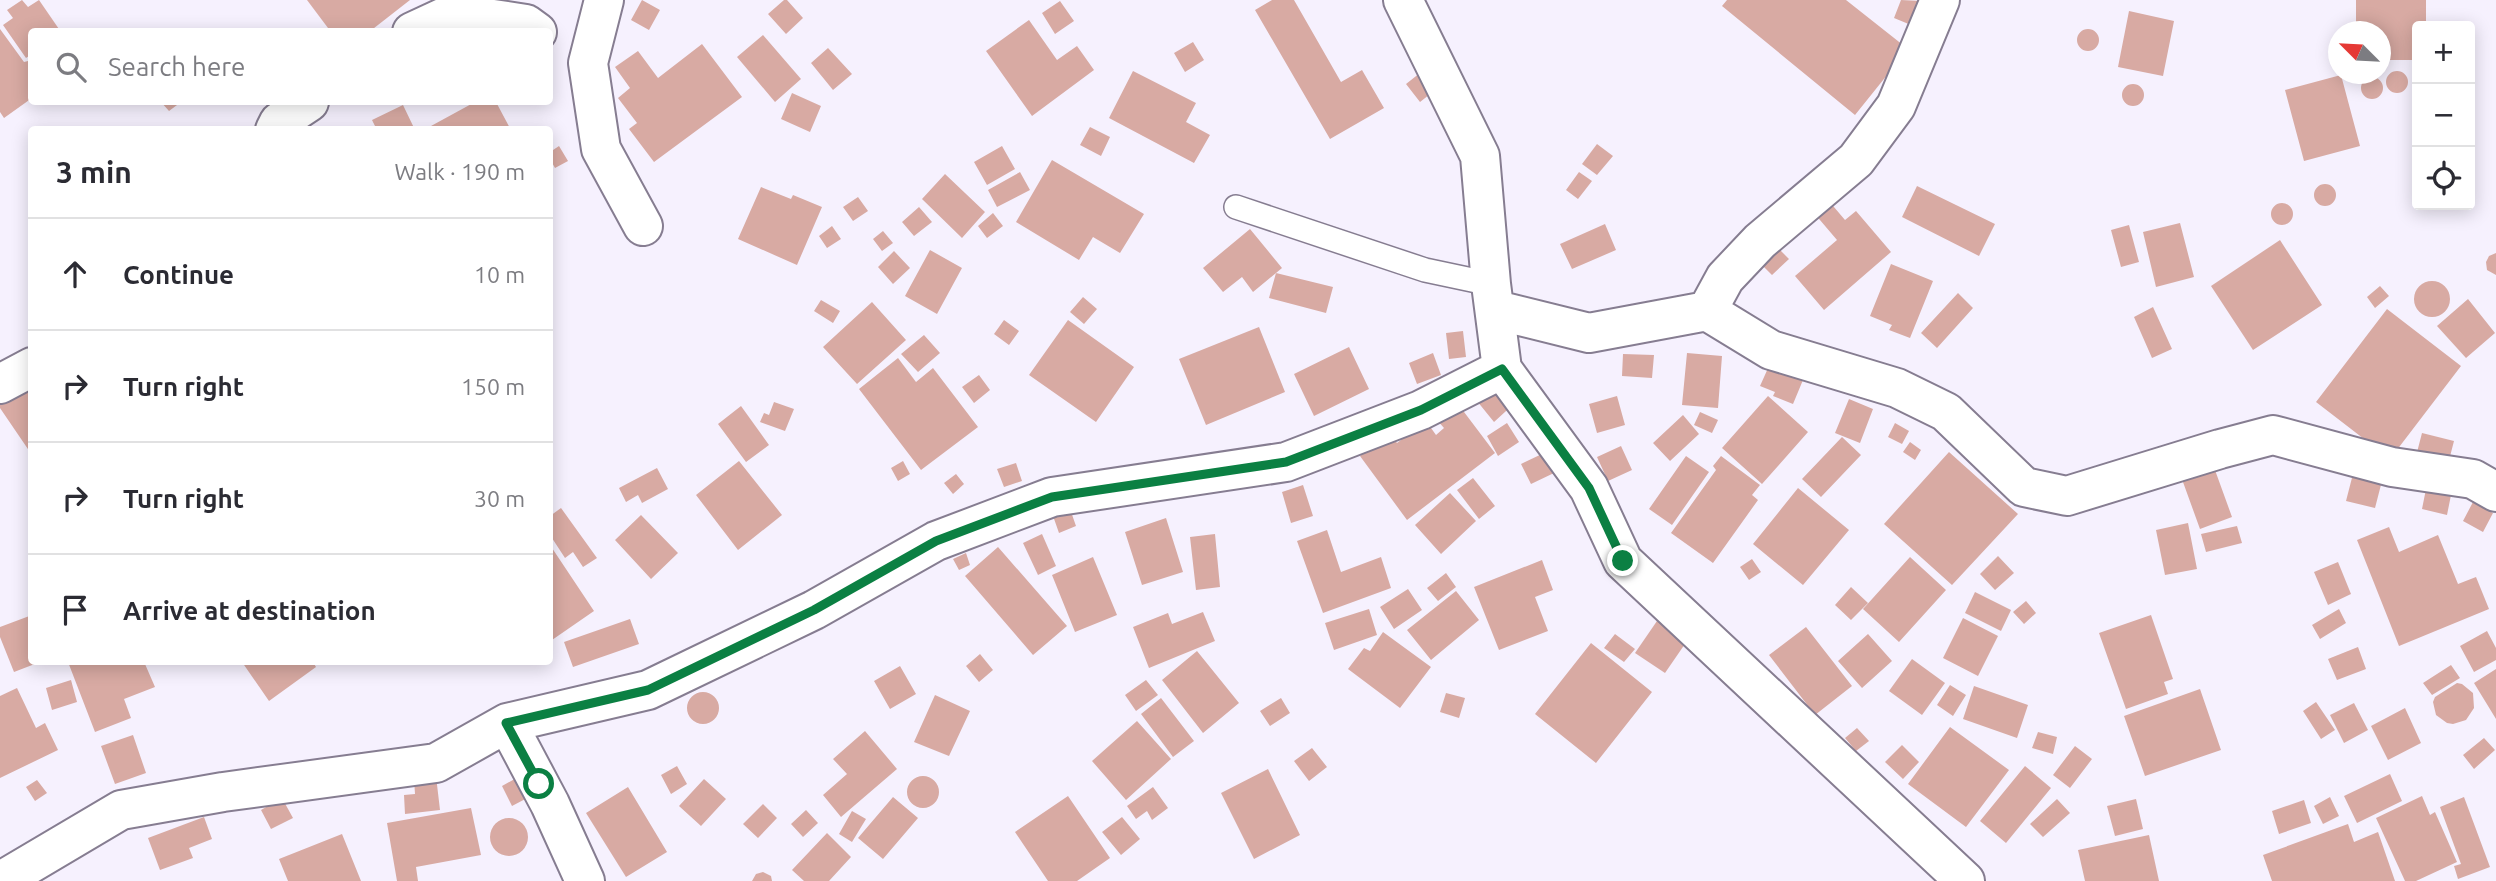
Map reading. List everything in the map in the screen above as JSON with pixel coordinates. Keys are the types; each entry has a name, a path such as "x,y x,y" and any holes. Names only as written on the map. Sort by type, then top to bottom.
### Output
{"street":[{"path":"604,0 588,63 601,149 643,226"},
{"path":"1403,0 1480,156 1502,369 1589,488 1623,561 1965,881"},
{"path":"1707,311 1725,278 1760,241 1856,160 1896,106 1940,0"},
{"path":"421,28 453,13 526,24 532,28"},
{"path":"553,41 588,63"},
{"path":"277,126 304,105"},
{"path":"1494,297 1589,333 1707,311 1771,349 1898,388 1946,412 2024,488 2067,496 2273,435 2392,467 2473,478 2496,492"},
{"path":"0,384 28,369"},
{"path":"1,881 121,810 223,792 436,763 506,723 648,690 814,610 936,541 1052,497 1286,462 1421,410 1502,369"},
{"path":"506,723 550,804 585,881"}],"lane":[{"path":"1236,207 1425,270 1494,297"}],"building":[{"path":"22,0 28,7 39,0 58,28 28,28 26,58 3,25 13,18 7,10"},
{"path":"307,0 410,0 374,28 328,28"},
{"path":"642,0 660,10 649,30 631,20"},
{"path":"784,0 803,18 786,34 768,14"},
{"path":"1272,0 1294,0 1341,82 1362,70 1384,108 1330,139 1255,10"},
{"path":"1727,0 1846,0 1908,49 1855,115 1722,6"},
{"path":"1901,0 1921,1 1911,25 1894,18"},
{"path":"2356,0 2426,0 2426,21 2412,21 2412,60 2391,60 2391,21 2356,21"},
{"path":"1060,1 1074,21 1055,34 1042,13"},
{"path":"2129,11 2174,21 2163,76 2118,67"},
{"path":"1029,20 1057,60 1077,46 1094,70 1032,116 986,51"},
{"path":"0,29 24,62 28,61 28,101 4,118 0,112"},
{"path":"2088,29 2098,36 2099,40 2092,50 2088,51 2078,44 2077,40 2084,30"},
{"path":"763,35 801,79 775,102 737,57"},
{"path":"1193,42 1204,60 1185,72 1174,53"},
{"path":"702,44 742,97 654,162 629,129 637,123 618,98 630,88 615,67 638,51 658,78"},
{"path":"828,48 852,74 833,90 811,63"},
{"path":"1425,69 1439,87 1420,102 1406,84"},
{"path":"1133,71 1196,103 1186,122 1210,135 1194,163 1109,118"},
{"path":"2401,72 2407,78 2405,90 2397,93 2389,90 2386,84 2391,84 2391,73"},
{"path":"2328,78 2328,84 2343,84 2360,146 2304,161 2285,90"},
{"path":"2133,84 2141,87 2144,95 2141,103 2133,106 2125,103 2122,95 2125,87"},
{"path":"2362,84 2382,84 2380,96 2372,99 2364,96"},
{"path":"792,93 821,106 810,132 781,119"},
{"path":"164,105 177,105 169,111"},
{"path":"403,105 413,126 375,126 372,120"},
{"path":"470,105 498,105 509,126 431,126"},
{"path":"1090,127 1110,137 1101,156 1080,145"},
{"path":"1597,144 1613,156 1597,175 1582,164"},
{"path":"559,146 568,161 555,168 553,150"},
{"path":"1002,146 1015,169 987,185 974,162"},
{"path":"1052,160 1144,214 1120,253 1093,237 1079,260 1016,222"},
{"path":"1020,172 1030,190 997,207 988,190"},
{"path":"1579,172 1592,181 1578,199 1566,190"},
{"path":"945,174 985,212 962,238 922,199"},
{"path":"2325,184 2335,191 2336,195 2329,205 2325,206 2315,199 2314,195 2321,185"},
{"path":"1917,186 1995,224 1979,256 1902,217"},
{"path":"761,187 791,199 793,195 822,207 797,265 738,239"},
{"path":"858,197 868,211 853,221 843,207"},
{"path":"1828,200 1845,220 1856,211 1891,252 1824,310 1795,276 1837,240 1814,213"},
{"path":"2282,203 2290,206 2293,214 2290,222 2282,225 2274,222 2271,214 2274,206"},
{"path":"919,207 932,222 914,236 902,222"},
{"path":"993,213 1003,226 987,238 978,226"},
{"path":"2180,223 2194,277 2156,287 2143,232"},
{"path":"1605,224 1616,250 1572,269 1560,244"},
{"path":"2129,225 2139,262 2121,267 2111,230"},
{"path":"832,226 841,239 827,248 819,236"},
{"path":"1250,229 1282,268 1253,292 1242,277 1223,292 1203,268"},
{"path":"883,231 893,243 882,251 873,239"},
{"path":"2280,240 2322,305 2253,350 2211,286"},
{"path":"1776,246 1789,259 1772,275 1760,263"},
{"path":"930,250 962,268 937,314 905,296"},
{"path":"894,251 910,268 893,284 878,267"},
{"path":"2496,253 2496,275 2487,270 2486,262 2489,256"},
{"path":"1891,264 1933,281 1910,338 1889,330 1892,325 1870,316"},
{"path":"1276,273 1333,287 1326,313 1269,298"},
{"path":"2432,281 2445,286 2450,299 2445,312 2432,317 2419,312 2414,299 2419,286"},
{"path":"2380,286 2389,296 2375,308 2367,297"},
{"path":"1958,293 1973,308 1937,348 1921,333"},
{"path":"1083,297 1097,309 1084,324 1070,312"},
{"path":"2468,299 2495,333 2466,358 2437,326"},
{"path":"821,300 840,311 833,323 814,311"},
{"path":"872,302 906,340 857,384 823,347"},
{"path":"2153,307 2172,349 2152,358 2134,317"},
{"path":"2387,309 2461,366 2390,459 2316,402"},
{"path":"1004,320 1019,331 1009,345 994,334"},
{"path":"1068,320 1134,367 1096,422 1029,375"},
{"path":"1259,327 1285,392 1206,425 1179,359"},
{"path":"1463,331 1466,357 1449,359 1446,333"},
{"path":"924,335 940,353 918,372 901,354"},
{"path":"1349,347 1369,389 1314,416 1294,374"},
{"path":"1433,353 1441,375 1417,384 1409,363"},
{"path":"1687,353 1722,356 1718,408 1682,405"},
{"path":"1623,354 1654,355 1652,378 1622,376"},
{"path":"898,358 916,382 933,368 978,427 921,470 859,389"},
{"path":"1769,366 1803,380 1793,404 1773,396 1775,392 1760,386"},
{"path":"979,375 990,390 974,403 962,387"},
{"path":"28,379 28,449 0,408 0,397"},
{"path":"1499,381 1517,401 1494,422 1477,401"},
{"path":"1617,396 1625,425 1597,433 1589,404"},
{"path":"1768,396 1808,432 1762,484 1722,448"},
{"path":"1849,399 1873,409 1860,443 1835,433"},
{"path":"774,402 794,409 785,431 760,422 764,413 769,415"},
{"path":"1458,404 1495,453 1407,520 1360,456 1389,433 1397,443 1426,421 1436,435 1444,428 1437,420"},
{"path":"741,406 769,445 746,462 718,424"},
{"path":"1700,412 1718,420 1712,433 1694,425"},
{"path":"1683,415 1699,434 1670,461 1653,443"},
{"path":"1507,423 1519,442 1498,456 1487,436"},
{"path":"1895,423 1909,431 1902,444 1888,437"},
{"path":"2422,433 2454,441 2447,468 2415,460"},
{"path":"1842,437 1861,455 1821,497 1802,479"},
{"path":"1910,442 1921,450 1915,460 1903,452"},
{"path":"1621,446 1632,470 1608,481 1597,457"},
{"path":"1949,452 2018,514 1952,585 1884,524"},
{"path":"1544,453 1554,473 1531,484 1521,464"},
{"path":"1686,456 1709,472 1672,525 1649,509"},
{"path":"1721,456 1760,485 1752,495 1758,500 1713,563 1671,533 1716,470 1713,466"},
{"path":"2211,459 2232,517 2200,529 2179,471"},
{"path":"739,461 782,515 738,550 696,495"},
{"path":"903,461 910,474 898,481 891,468"},
{"path":"1016,463 1022,481 1004,487 997,469"},
{"path":"657,468 668,489 642,503 638,495 626,502 619,488"},
{"path":"2354,470 2383,477 2375,508 2346,501"},
{"path":"956,474 964,484 953,494 944,483"},
{"path":"1473,478 1495,506 1479,519 1457,490"},
{"path":"2427,484 2452,490 2447,515 2422,509"},
{"path":"1303,485 1313,516 1291,523 1282,492"},
{"path":"1798,488 1849,530 1803,585 1753,544"},
{"path":"1450,493 1476,521 1441,554 1415,525"},
{"path":"2473,502 2493,513 2483,532 2463,521"},
{"path":"1069,506 1076,526 1059,533 1052,513"},
{"path":"561,508 597,558 583,567 573,552 565,558 553,540 553,514"},
{"path":"641,515 678,553 651,579 615,540"},
{"path":"1166,518 1183,572 1142,585 1125,532"},
{"path":"2188,523 2197,569 2165,575 2156,530"},
{"path":"2237,526 2242,543 2206,552 2201,534"},
{"path":"2389,527 2399,552 2438,535 2458,584 2476,577 2489,609 2399,646 2357,540"},
{"path":"1327,530 1341,572 1381,557 1391,588 1323,613 1297,541"},
{"path":"1042,534 1056,566 1038,575 1023,543"},
{"path":"1215,534 1220,587 1196,590 1190,537"},
{"path":"998,547 1067,626 1033,655 965,576"},
{"path":"553,550 594,611 553,639"},
{"path":"966,553 970,565 959,570 953,559"},
{"path":"1998,556 2014,573 1995,590 1980,574"},
{"path":"1093,557 1117,615 1075,632 1052,575"},
{"path":"1910,557 1946,590 1899,642 1863,609"},
{"path":"1752,559 1761,572 1749,580 1740,567"},
{"path":"1542,560 1553,590 1535,597 1548,631 1499,650 1474,587"},
{"path":"2338,562 2351,594 2328,605 2314,572"},
{"path":"1446,573 1456,587 1438,601 1427,588"},
{"path":"1851,587 1868,603 1851,620 1835,605"},
{"path":"1408,589 1422,610 1394,629 1380,607"},
{"path":"1456,591 1479,620 1431,660 1407,630"},
{"path":"1975,592 2011,610 2001,631 1965,613"},
{"path":"2026,601 2036,613 2024,624 2013,612"},
{"path":"1369,609 1377,635 1334,650 1325,623"},
{"path":"2339,609 2346,623 2320,639 2312,625"},
{"path":"1203,612 1215,641 1149,668 1133,627 1168,613 1172,624"},
{"path":"2151,615 2173,679 2164,682 2168,694 2126,709 2099,633"},
{"path":"28,616 28,665 32,665 14,672 0,637 0,627"},
{"path":"1963,618 1998,636 1978,676 1943,658"},
{"path":"630,619 639,644 573,667 564,642"},
{"path":"1657,621 1687,641 1665,673 1635,653"},
{"path":"1806,627 1852,686 1815,715 1769,655"},
{"path":"2487,631 2496,648 2496,660 2474,672 2460,646"},
{"path":"1383,632 1431,667 1400,708 1348,669 1364,648 1370,651"},
{"path":"1615,634 1635,649 1624,662 1604,648"},
{"path":"1868,634 1892,661 1862,688 1838,661"},
{"path":"1591,643 1652,692 1596,763 1535,714"},
{"path":"2358,647 2366,669 2337,680 2328,659"},
{"path":"1197,651 1239,703 1203,733 1162,680"},
{"path":"980,654 993,670 979,682 966,666"},
{"path":"1912,659 1945,683 1922,715 1889,691"},
{"path":"69,665 145,665 155,687 124,699 131,718 95,732"},
{"path":"244,665 315,665 316,667 269,701"},
{"path":"2451,665 2460,678 2432,695 2423,683"},
{"path":"900,666 916,694 890,709 874,681"},
{"path":"2496,669 2496,719 2474,683"},
{"path":"71,680 77,702 52,710 46,688"},
{"path":"1146,680 1158,695 1136,711 1125,695"},
{"path":"2457,683 2473,693 2474,708 2466,720 2447,723 2436,715 2433,702 2435,697"},
{"path":"1950,685 1966,695 1953,716 1937,705"},
{"path":"1974,686 2028,705 2017,738 1963,719"},
{"path":"17,688 36,728 45,723 58,750 0,778 0,696"},
{"path":"2200,689 2221,750 2145,776 2124,716"},
{"path":"703,692 715,696 719,708 715,720 703,724 691,720 687,708 691,696"},
{"path":"1446,693 1465,698 1459,718 1440,712"},
{"path":"935,695 970,711 949,756 914,742"},
{"path":"1161,698 1194,741 1173,757 1141,714"},
{"path":"1281,698 1290,713 1270,726 1260,711"},
{"path":"2316,702 2335,730 2321,739 2303,711"},
{"path":"2354,703 2368,730 2344,743 2330,715"},
{"path":"2405,708 2421,743 2388,760 2371,726"},
{"path":"1137,721 1171,759 1126,800 1092,761"},
{"path":"1950,727 2009,770 1966,827 1908,784"},
{"path":"1857,728 1869,741 1856,751 1845,738"},
{"path":"865,731 897,769 841,817 823,795 847,774 833,759"},
{"path":"2038,732 2057,737 2053,754 2032,748"},
{"path":"133,735 146,773 115,784 101,746"},
{"path":"2484,738 2495,750 2474,769 2463,755"},
{"path":"1902,745 1919,762 1903,779 1885,762"},
{"path":"2075,746 2092,759 2070,788 2053,775"},
{"path":"1312,748 1327,767 1309,781 1294,761"},
{"path":"677,766 687,784 671,794 661,775"},
{"path":"2025,766 2051,788 2006,843 1980,821"},
{"path":"1268,769 1300,835 1254,859 1221,793"},
{"path":"2390,774 2402,801 2357,823 2344,796"},
{"path":"436,776 440,810 405,814 404,795 415,794 414,779"},
{"path":"520,776 531,796 512,806 502,786"},
{"path":"923,776 934,781 939,792 934,803 923,808 912,803 907,792 912,781"},
{"path":"704,779 726,799 701,826 679,806"},
{"path":"37,780 47,793 35,801 26,787"},
{"path":"628,787 667,852 626,877 586,813"},
{"path":"1153,787 1168,808 1152,820 1147,811 1136,819 1127,806"},
{"path":"1068,796 1110,858 1077,881 1048,881 1015,832"},
{"path":"2422,796 2430,815 2435,812 2457,862 2416,881 2405,881 2376,818"},
{"path":"893,797 918,818 883,859 858,838"},
{"path":"2330,797 2339,816 2323,824 2314,806"},
{"path":"2464,797 2490,867 2458,879 2454,866 2461,864 2440,807"},
{"path":"282,798 293,818 271,829 261,810"},
{"path":"2057,799 2070,813 2043,837 2030,824"},
{"path":"2136,799 2143,829 2115,836 2107,806"},
{"path":"2304,800 2311,823 2279,834 2272,811"},
{"path":"763,804 777,818 758,838 743,824"},
{"path":"471,808 481,855 416,867 418,881 397,881 387,823"},
{"path":"806,810 818,823 803,837 791,824"},
{"path":"852,811 866,819 852,842 839,834"},
{"path":"204,817 212,839 189,848 193,858 160,870 148,838"},
{"path":"1122,817 1140,839 1121,855 1102,832"},
{"path":"509,818 522,824 528,837 522,850 509,856 496,850 490,837 496,824"},
{"path":"2348,824 2354,842 2378,832 2395,881 2272,881 2263,855"},
{"path":"827,833 851,857 829,881 804,881 792,870"},
{"path":"342,834 361,881 288,881 279,859"},
{"path":"2149,835 2159,881 2085,881 2078,850"},
{"path":"763,872 771,876 772,881 752,881 756,874"}],"route":[{"path":"539,784 506,723 648,690 814,610 936,541 1052,497 1286,462 1421,410 1502,369 1589,488 1623,561"}]}
